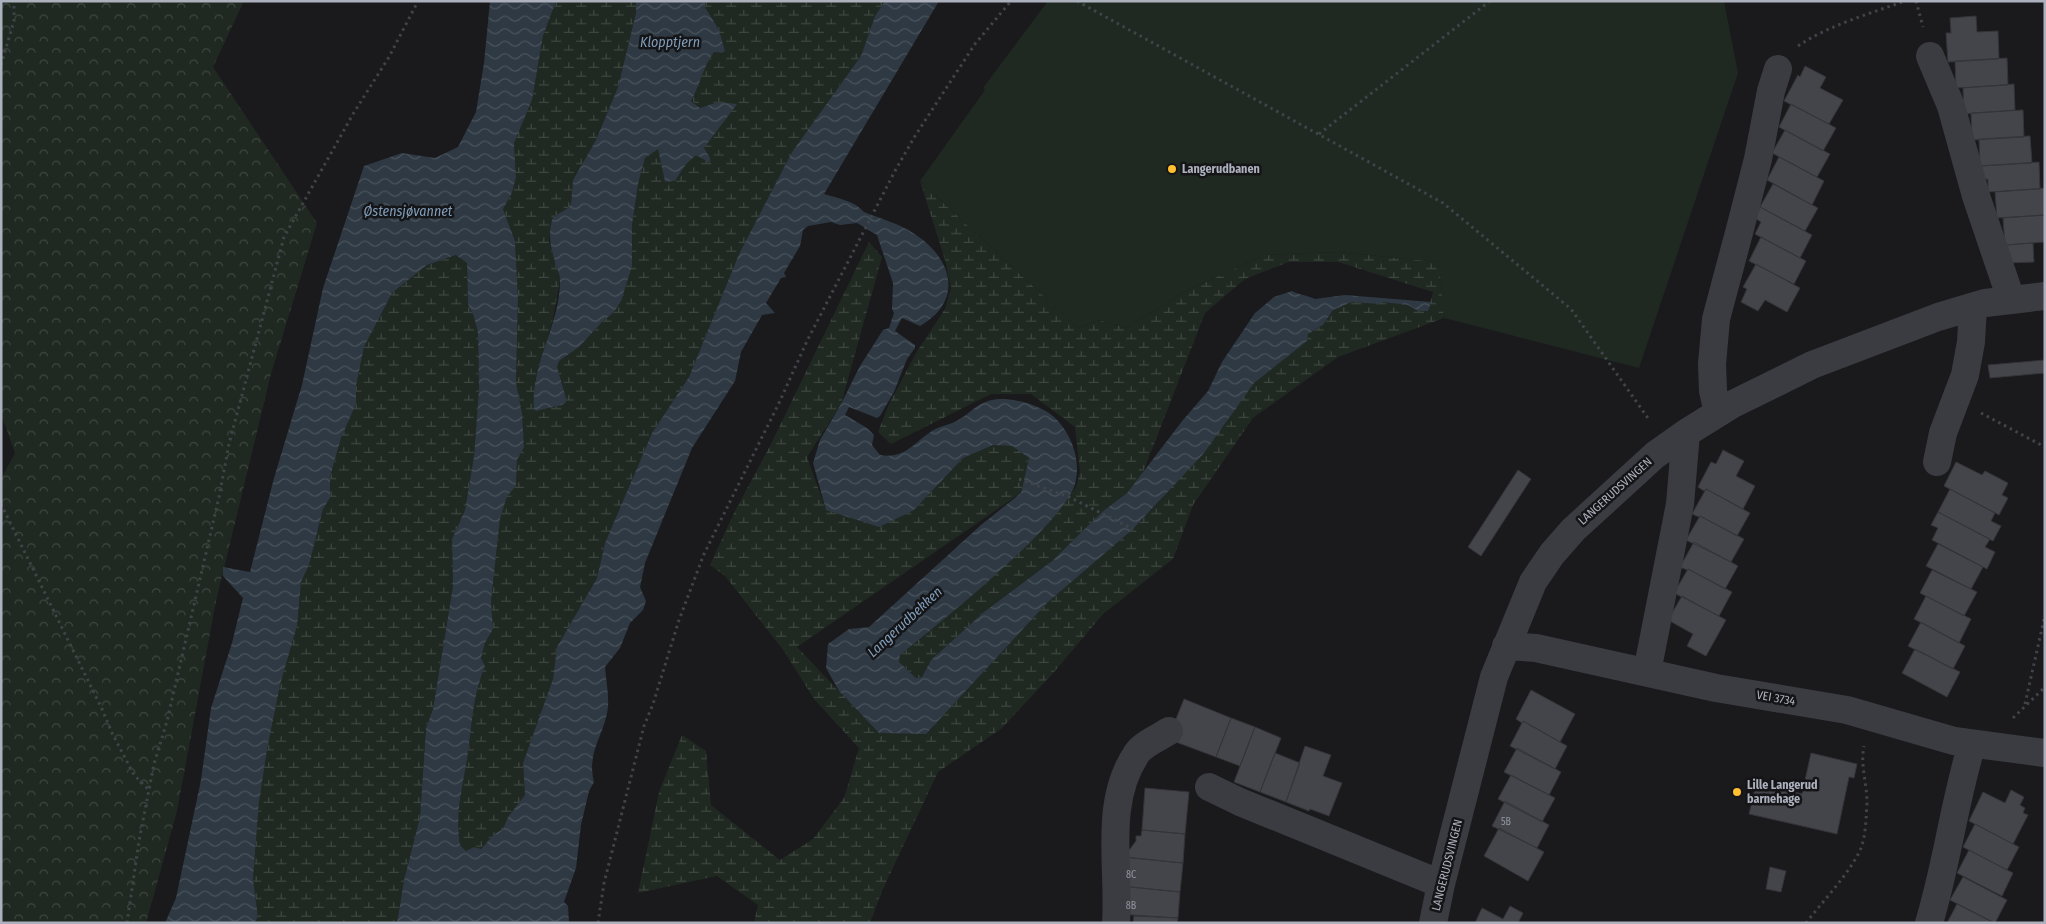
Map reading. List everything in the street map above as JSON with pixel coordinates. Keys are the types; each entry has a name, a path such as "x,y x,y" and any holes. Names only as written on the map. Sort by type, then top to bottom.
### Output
{"street":[{"path":"1930,56 1951,106 1976,196 2011,299"},
{"path":"1718,412 1713,391 1712,364 1716,318 1740,229 1762,140 1771,91 1778,69"},
{"name":"LANGERUDSVINGEN","path":"1433,923 1441,884 1494,677 1533,582 1552,554 1573,530 1655,455 1676,440 1718,412 1812,365 1938,317 2011,299 2045,296"},
{"path":"1937,462 1943,432 1965,376 1971,342 1973,307"},
{"path":"1647,672 1680,504 1676,440"},
{"name":"VEI 3734","path":"1506,646 1536,648 1716,688 1847,710 1954,741 2045,753"},
{"path":"1116,923 1115,818 1125,778 1138,751 1169,732"},
{"path":"1929,923 1938,895 1962,777 1972,744"},
{"path":"1209,787 1240,802 1313,830 1441,884"}],"path":[{"path":"1,65 14,21 14,1"},
{"path":"127,923 148,789 167,721 219,497 229,444 284,237 353,114 384,64 418,1"},
{"path":"598,923 604,883 644,726 653,704 679,620 704,554 779,403 807,341 910,144 951,78 975,44 1011,1"},
{"path":"1077,1 1444,203 1571,309 1676,440"},
{"path":"1319,134 1490,1"},
{"path":"1778,69 1797,46 1809,38 1843,23 1905,1"},
{"path":"1957,400 2045,447"},
{"path":"1019,479 1069,497 1133,529"},
{"path":"1,504 112,733 134,775 148,789"},
{"path":"2025,704 2045,615"},
{"path":"1806,923 1854,861 1860,849 1866,827 1867,790 1862,757 1870,718"}],"green space":[{"path":"1,1 244,1 213,67 317,223 271,374 216,601 177,811 146,923 1,923 1,479 15,453 1,414"},
{"path":"556,1 636,1 636,13 618,87 596,140 573,180 571,204 553,217 549,240 560,280 553,319 535,380 536,411 562,405 566,402 557,367 559,361 579,347 614,312 632,266 632,225 638,184 645,158 658,148 665,182 675,181 686,163 696,154 710,158 703,149 717,130 718,102 700,108 691,100 714,52 722,53 725,51 719,30 705,7 705,1 885,1 875,16 861,56 792,152 739,254 689,377 652,433 605,543 597,578 557,647 553,679 523,763 525,795 508,817 503,829 493,835 480,849 474,847 466,851 460,845 458,824 460,802 475,701 485,666 481,658 485,643 493,629 491,601 500,519 506,496 516,486 517,460 524,446 522,413 516,383 518,297 515,241 503,209 512,193 516,177 514,143 532,100 543,36"},
{"path":"1048,1 1724,1 1738,73 1639,368 1444,318 1439,262 1338,252 1264,255 1184,292 1127,328 1099,320 1078,328 920,181 985,90 983,88"},
{"path":"920,181 1078,328 1099,320 1127,328 1184,292 1264,255 1338,252 1440,262 1444,318 1338,357 1253,418 1193,505 1173,559 1103,614 1055,671 1002,728 938,772 882,891 870,923 754,923 758,905 717,876 638,893 659,792 682,735 706,751 711,805 780,860 813,839 844,798 859,748 814,699 784,651 725,576 710,565 869,242 882,257 841,404 807,457 826,510 914,510 963,458 993,445 1012,446 1029,458 1021,493 797,647 879,733 926,734 1047,603 1133,529 1158,503 1254,383 1308,334 1323,325 1333,310 1352,302 1382,302 1408,305 1418,311 1428,311 1433,292 1338,262 1289,262 1245,279 1205,313 1142,475 1127,493 1102,512 1052,561 984,612 931,660 922,677 916,678 899,662 900,655 978,589 1053,518 1076,487 1080,472 1075,427 1031,394 991,394 891,444 878,432 889,404 916,353 945,309 951,288 945,260"},
{"path":"457,255 467,263 468,304 478,333 479,389 474,456 465,510 452,539 453,586 433,709 426,728 420,817 404,880 397,923 254,923 258,917 253,879 259,802 267,750 280,685 297,626 301,582 309,565 323,509 330,498 330,477 341,438 356,404 356,386 364,347 392,293 427,265"}],"water":[{"name":"Østensjøvannet","path":"490,1 556,1 543,36 532,100 514,143 516,177 512,193 503,209 515,241 518,297 516,383 522,413 524,447 517,460 516,486 507,496 500,519 491,601 493,629 485,643 481,658 485,666 475,701 460,802 458,823 460,845 466,851 474,847 481,849 493,835 503,829 508,817 525,795 523,763 553,679 557,647 597,578 605,543 652,433 689,377 739,254 792,152 861,56 875,16 885,1 939,1 824,194 851,203 864,212 901,226 926,243 937,254 944,266 948,279 948,291 943,304 934,316 920,326 902,318 895,331 915,345 915,348 907,359 894,392 880,416 877,418 849,407 845,415 867,428 874,435 872,445 880,455 889,456 909,449 932,431 957,421 978,406 992,400 1009,399 1028,403 1045,411 1058,421 1072,443 1077,467 1075,484 1066,501 1025,548 941,622 900,655 899,662 916,678 922,677 931,660 984,612 1052,561 1102,512 1127,493 1183,420 1208,391 1222,362 1255,313 1274,297 1292,291 1315,299 1345,295 1431,302 1428,311 1418,311 1408,305 1382,302 1380,304 1352,302 1333,310 1323,325 1308,334 1307,341 1254,383 1204,453 1133,529 1047,603 926,734 879,733 839,691 826,668 828,644 849,629 869,627 981,525 1021,493 1029,458 1012,446 993,445 963,458 914,510 879,527 826,510 813,463 820,440 860,366 883,330 889,328 894,313 892,309 893,283 877,235 857,223 840,225 831,222 808,226 803,230 800,246 784,273 786,277 781,278 766,303 775,313 762,315 741,352 735,381 692,448 645,563 640,587 646,601 643,610 630,623 620,648 605,667 608,707 592,761 594,782 589,791 581,825 576,868 564,902 568,906 569,923 397,923 404,880 420,817 426,728 433,709 453,586 452,539 465,510 474,456 479,389 478,333 468,304 467,263 456,255 427,265 392,293 364,347 356,386 356,404 341,438 330,477 330,498 323,509 309,565 301,582 297,626 280,685 259,802 253,879 258,917 254,923 165,923 176,898 201,780 211,708 232,643 243,598 223,576 223,567 250,572 274,478 302,385 323,288 364,166 402,153 435,158 458,147 476,112 484,63"},
{"name":"Klopptjern","path":"636,1 705,1 705,7 719,30 725,51 722,53 714,52 691,101 700,108 718,102 737,104 704,148 710,158 710,163 696,155 686,164 675,181 665,182 658,149 645,158 638,184 632,225 632,266 621,301 614,312 579,347 559,361 557,367 566,402 562,405 536,411 534,409 534,393 536,377 559,297 560,279 550,242 551,224 553,217 571,204 573,180 596,140 618,87 636,13"}],"building":[{"path":"1976,16 1977,32 1998,31 1999,59 1948,62 1946,33 1951,33 1950,18"},
{"path":"2007,58 2008,85 1956,88 1955,61"},
{"path":"1805,66 1826,77 1820,88 1843,100 1829,124 1784,101"},
{"path":"2014,84 2015,110 1964,114 1963,88"},
{"path":"1791,104 1836,128 1823,151 1779,127"},
{"path":"2023,110 2024,137 1972,140 1971,113"},
{"path":"1785,130 1830,154 1817,177 1772,153"},
{"path":"2030,136 2032,163 1980,166 1979,139"},
{"path":"1779,157 1824,181 1812,205 1767,180"},
{"path":"2039,162 2040,189 1988,192 1988,179 1978,180 1980,166"},
{"path":"1773,184 1818,208 1805,231 1760,207"},
{"path":"2045,188 2045,215 1997,218 1995,192"},
{"path":"1760,207 1812,235 1800,258 1755,234 1761,222 1755,218"},
{"path":"2045,215 2045,242 2005,245 2003,218"},
{"path":"1761,237 1806,261 1794,284 1749,261"},
{"path":"2033,243 2034,262 2007,263 2006,245"},
{"path":"1756,264 1800,288 1787,312 1765,300 1758,311 1741,302 1747,289 1743,287"},
{"path":"2045,360 2045,373 1990,378 1988,365"},
{"path":"1723,450 1744,461 1736,476 1755,486 1743,509 1706,489 1704,491 1698,487 1711,462 1716,464"},
{"path":"1956,462 1982,475 1985,471 2008,483 2002,495 2008,498 1999,515 1944,486"},
{"path":"1518,470 1531,479 1481,556 1468,547"},
{"path":"1706,489 1750,513 1737,536 1700,516 1692,514"},
{"path":"1950,489 1995,513 1991,521 2001,526 1993,541 1938,512"},
{"path":"1938,512 1990,539 1985,547 1995,552 1987,569 1932,540 1938,528 1931,525"},
{"path":"1700,516 1744,539 1731,562 1686,540"},
{"path":"1694,542 1738,566 1725,589 1688,569 1680,567"},
{"path":"1938,544 1983,567 1971,589 1926,566"},
{"path":"1688,569 1732,592 1719,616 1674,593"},
{"path":"1932,570 1977,592 1964,616 1920,593"},
{"path":"1682,596 1726,620 1706,656 1687,646 1693,634 1668,620"},
{"path":"1926,596 1971,619 1959,643 1914,619"},
{"path":"1921,622 1965,646 1953,669 1908,646"},
{"path":"1915,649 1960,672 1947,697 1902,673"},
{"path":"1531,690 1575,714 1560,742 1516,719"},
{"path":"1184,699 1231,718 1216,757 1168,739"},
{"path":"1231,718 1255,727 1240,766 1216,757"},
{"path":"1523,721 1567,746 1555,769 1510,746"},
{"path":"1255,727 1281,738 1260,792 1234,782"},
{"path":"1305,746 1331,755 1323,776 1342,783 1329,816 1286,802"},
{"path":"1517,748 1561,772 1549,795 1504,772"},
{"path":"1275,753 1300,763 1286,802 1260,792"},
{"path":"1811,753 1857,764 1854,778 1849,777 1837,834 1749,814 1755,789 1769,792 1770,785 1802,794"},
{"path":"1511,775 1555,798 1542,822 1498,799"},
{"path":"1145,788 1189,792 1185,834 1142,830"},
{"path":"2011,790 2024,797 2020,805 2025,808 2023,813 2028,815 2013,844 1969,821 1983,792 2005,803"},
{"path":"1505,801 1549,825 1537,848 1492,826"},
{"path":"1975,824 2019,847 2007,870 1963,847"},
{"path":"1499,828 1544,852 1528,881 1484,856"},
{"path":"1142,830 1185,834 1183,863 1124,857 1136,841 1136,836 1141,836"},
{"path":"1969,850 2013,873 2002,896 1957,873"},
{"path":"1122,857 1183,863 1180,892 1121,886"},
{"path":"1770,867 1786,871 1781,892 1766,889"},
{"path":"1963,877 2007,900 1995,923 1950,900"},
{"path":"1120,886 1180,892 1178,918 1117,914"},
{"path":"1957,904 1994,923 1947,923"},
{"path":"1510,906 1523,913 1518,923 1475,923 1482,908 1503,919"},
{"path":"1134,916 1178,918 1177,923 1133,923"}],"place":[{"name":"Langerudbanen","path":"1172,169"},
{"name":"Lille Langerud barnehage","path":"1737,792"}],"water label":[{"name":"Langerudbekken","path":"905,622"}]}
